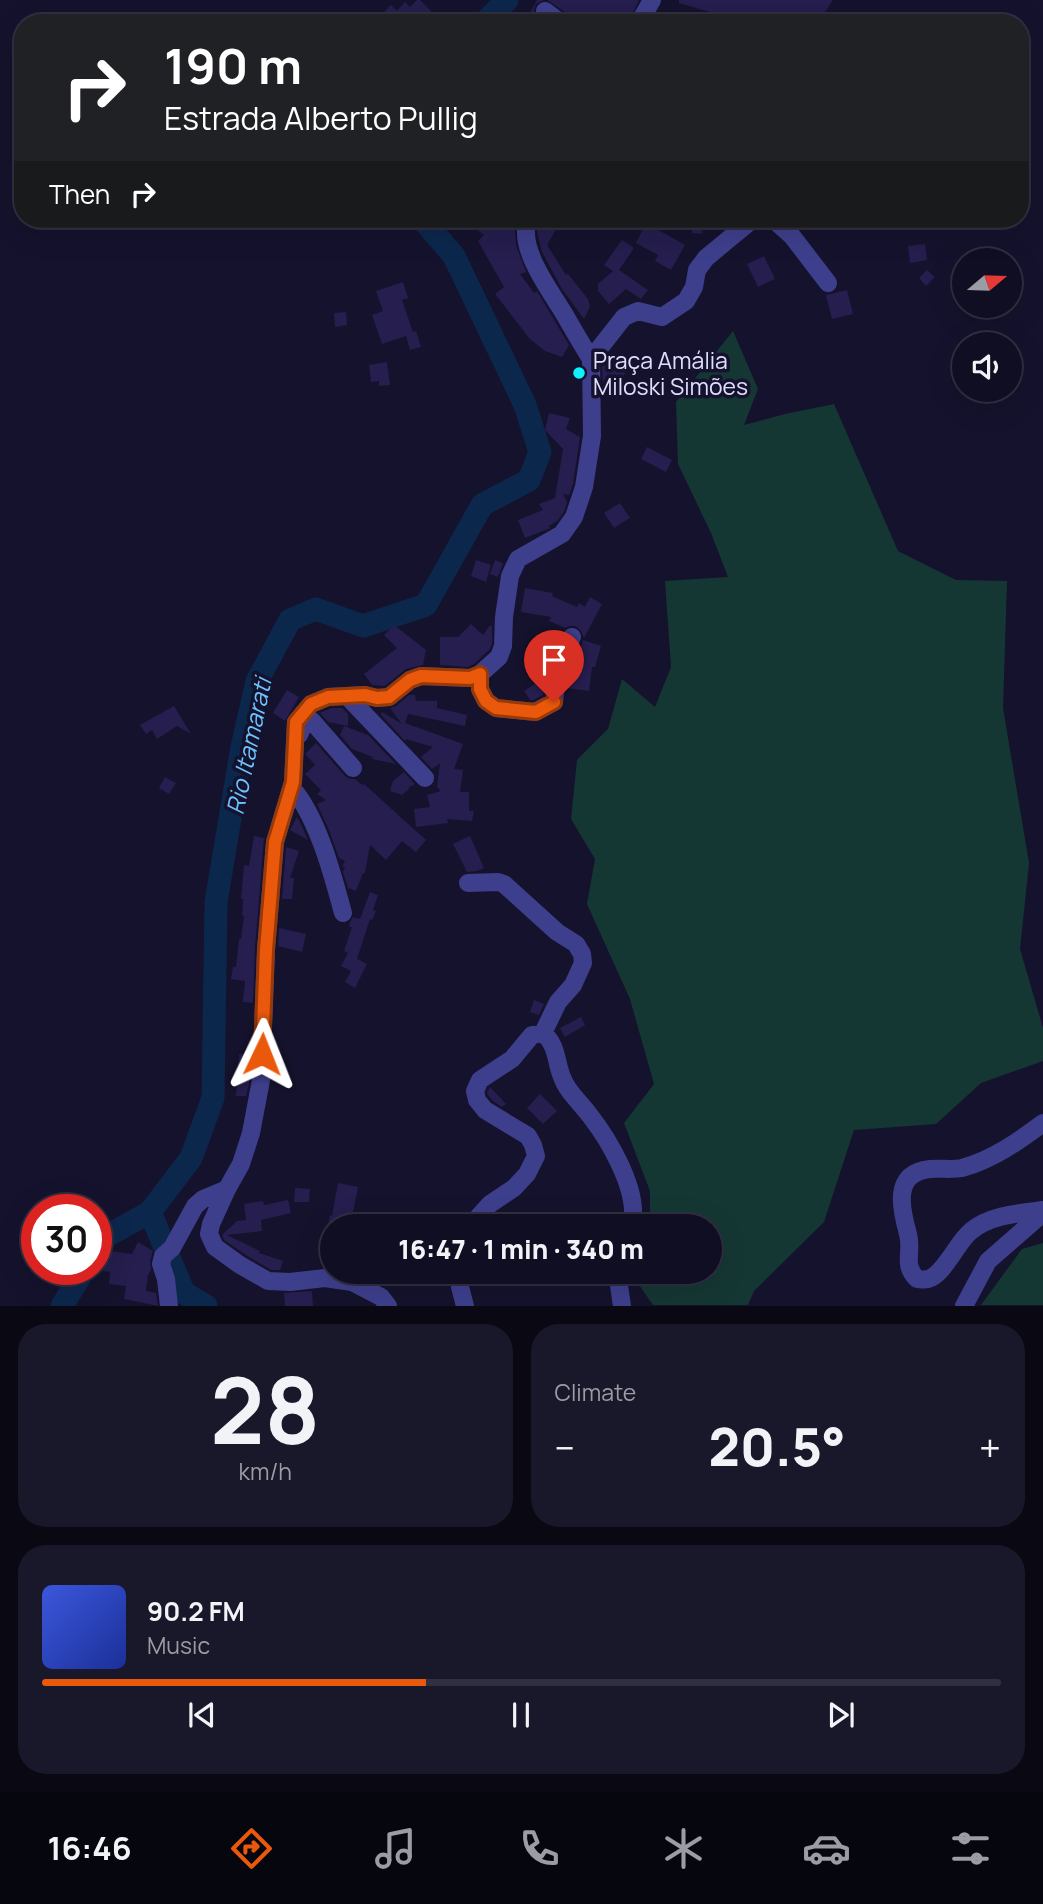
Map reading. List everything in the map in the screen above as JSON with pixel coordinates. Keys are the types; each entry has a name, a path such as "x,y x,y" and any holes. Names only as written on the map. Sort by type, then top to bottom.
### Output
{"street":[{"path":"545,11 549,14"},
{"path":"388,1306 381,1297 352,1282 325,1278 290,1282 268,1280 215,1247 209,1234 227,1189 241,1164 251,1133 261,1080 266,950 275,842 293,782 296,722 311,704 328,697 389,697 410,680 421,676 470,678 480,674 499,657 503,646 510,576 518,559 562,534 574,517 584,487 592,436 591,359 540,275 527,245 526,228"},
{"path":"591,359 624,317 638,311 662,317 686,301 694,287 697,270 706,258 741,228"},
{"path":"783,228 828,283"},
{"path":"480,674 480,689 486,701 496,708 536,712 554,702 558,668 572,638"},
{"path":"347,696 425,778"},
{"path":"275,842 290,816 296,793 295,774 300,730 304,723 312,721 353,768"},
{"path":"296,793 313,820 343,913"},
{"path":"468,883 504,884 557,932 576,944 582,954 583,963 573,985 558,1002 543,1033"},
{"path":"480,1214 514,1188 527,1174 536,1156 528,1136 485,1111 477,1100 475,1091 480,1080 512,1059 532,1035 543,1033"},
{"path":"543,1033 555,1048 562,1078 613,1151 627,1184 633,1214"},
{"path":"1043,1123 1018,1142 981,1161 961,1168 926,1169 913,1175 904,1185 900,1204 911,1248 908,1258 910,1272 917,1279 928,1279 937,1274 960,1241 972,1229 1013,1213 1043,1211"},
{"path":"169,1306 166,1279 161,1264 195,1206 203,1199 227,1189"},
{"path":"964,1306 988,1261 1043,1211"},
{"path":"460,1284 465,1306"},
{"path":"619,1284 622,1306"}],"green space":[{"path":"733,331 758,389 744,425 834,404 898,551 956,580 1007,581 1003,708 1029,863 1020,949 1043,1028 1043,1061 981,1083 936,1124 854,1130 824,1222 754,1291 748,1305 653,1305 638,1284 722,1284 722,1214 650,1214 650,1191 624,1123 654,1084 630,999 587,904 595,859 571,819 577,760 608,729 622,679 655,707 671,667 665,581 728,577 711,533 678,464 676,402"},
{"path":"1043,1243 1043,1305 981,1305 1022,1249"}],"building":[{"path":"420,0 431,11 428,14 382,14 391,5 397,11 405,2 410,7"},
{"path":"537,0 544,0 536,4 535,14 530,14"},
{"path":"547,0 639,0 632,14 568,14"},
{"path":"679,0 833,0 824,14 716,14 679,3"},
{"path":"475,228 515,228 516,245 526,272 520,274 534,293 537,291 569,345 562,357 545,351 530,339 495,294 504,287 478,241 484,235"},
{"path":"538,228 557,228 547,245 566,275 568,274 588,299 590,307 584,319 562,289 542,252"},
{"path":"644,228 655,228 685,245 671,270 655,261 658,255 636,243"},
{"path":"692,228 702,228 702,234 692,233"},
{"path":"622,240 634,248 619,270 648,290 641,299 626,289 609,304 598,291 598,284 613,271 604,265"},
{"path":"925,244 927,260 910,263 908,246"},
{"path":"764,256 775,279 758,287 747,264"},
{"path":"927,270 935,277 926,286 919,278"},
{"path":"403,282 408,298 402,300 421,347 410,350 406,336 382,344 372,315 383,311 376,291"},
{"path":"847,290 853,314 832,319 826,295"},
{"path":"346,312 347,325 335,327 334,313"},
{"path":"619,356 632,362 615,390 603,385 602,367"},
{"path":"387,362 390,385 379,386 379,381 371,382 369,365"},
{"path":"549,413 570,418 566,429 580,437 573,484 569,495 563,494 567,502 557,521 549,526 550,528 525,538 518,520 543,510 539,504 555,498 563,449 545,430"},
{"path":"647,447 672,460 666,472 641,459"},
{"path":"620,503 630,518 614,528 604,513"},
{"path":"476,560 491,565 486,582 471,576"},
{"path":"495,560 503,563 498,577 490,574"},
{"path":"525,588 553,593 552,596 577,607 579,603 585,607 590,597 602,604 584,638 576,626 565,628 549,621 551,617 521,612"},
{"path":"471,624 483,635 490,625 492,627 492,644 489,650 468,667 440,665 440,637 458,637"},
{"path":"394,625 426,650 423,665 406,669 385,686 372,685 364,674 397,648 384,635"},
{"path":"583,640 601,646 595,667 592,667 589,691 567,688 569,672 573,671"},
{"path":"541,680 544,686 543,695 530,700 524,691"},
{"path":"287,690 299,697 285,721 273,713"},
{"path":"409,695 415,695 416,701 437,701 437,708 467,715 465,726 408,714 405,723 463,744 454,769 463,770 460,792 469,792 469,811 474,811 472,821 447,819 448,823 416,827 414,809 430,807 427,795 441,791 437,787 440,763 432,769 421,757 433,747 406,739 405,741 381,715 382,712 402,724 390,708"},
{"path":"174,706 191,734 177,726 157,739 152,730 146,734 140,725"},
{"path":"331,708 342,708 348,714 348,726 328,722 320,713"},
{"path":"344,726 368,735 396,764 372,759 373,757 352,749 340,735"},
{"path":"316,743 345,776 364,784 426,840 416,852 402,841 386,860 370,845 365,873 356,891 348,888 343,872 345,867 342,867 345,861 339,858 317,804 326,800 317,794 321,790 305,774 315,765 306,753"},
{"path":"404,772 415,784 402,795 390,791 393,781"},
{"path":"165,777 176,783 169,794 159,788"},
{"path":"297,817 301,824 308,840 290,830"},
{"path":"254,836 264,838 253,1003 243,1002 245,981 231,979 233,967 236,967 244,916 241,899 244,865 249,866"},
{"path":"470,836 484,868 467,872 453,844"},
{"path":"286,847 299,851 290,878 294,878 292,899 282,899"},
{"path":"370,892 378,895 373,910 376,911 372,920 370,919 357,959 367,964 355,988 345,982 351,971 341,966 348,953 344,951 352,927 349,927 350,922 353,917 360,919"},
{"path":"279,928 306,934 302,952 278,946"},
{"path":"534,1000 544,1004 539,1015 530,1012"},
{"path":"581,1017 585,1025 565,1037 560,1028"},
{"path":"239,1054 251,1054 246,1096 236,1096"},
{"path":"490,1087 506,1104 502,1107 493,1101 487,1092"},
{"path":"540,1094 557,1111 543,1124 527,1108"},
{"path":"338,1183 358,1187 353,1214 332,1214"},
{"path":"295,1188 310,1189 309,1202 294,1202"},
{"path":"288,1200 291,1213 261,1220 262,1231 227,1235 260,1251 259,1253 283,1261 280,1270 271,1270 224,1240 222,1235 237,1221 246,1220 244,1204 263,1201 264,1205"},
{"path":"138,1242 153,1251 146,1291 156,1293 158,1306 124,1299 126,1286 112,1284 112,1251 132,1254"},
{"path":"312,1291 313,1306 285,1306 284,1293"}],"waterway":[{"name":"Rio Itamarati","path":"493,14 507,0"},
{"name":"Rio Itamarati","path":"112,1233 150,1212 191,1158 213,1098 216,902 242,747 257,681 290,620 316,609 363,626 426,605 482,505 529,480 540,452 525,405 454,256 430,228"},
{"path":"150,1212 184,1293 206,1306"},
{"path":"62,1306 75,1285"}],"place":[{"name":"Praça Amália Miloski Simões","path":"579,373"}],"route":[{"path":"262,1054 266,950 275,842 293,782 296,722 311,704 328,697 389,697 410,680 421,676 470,678 480,674 480,689 486,701 496,708 536,712 554,702"}]}
